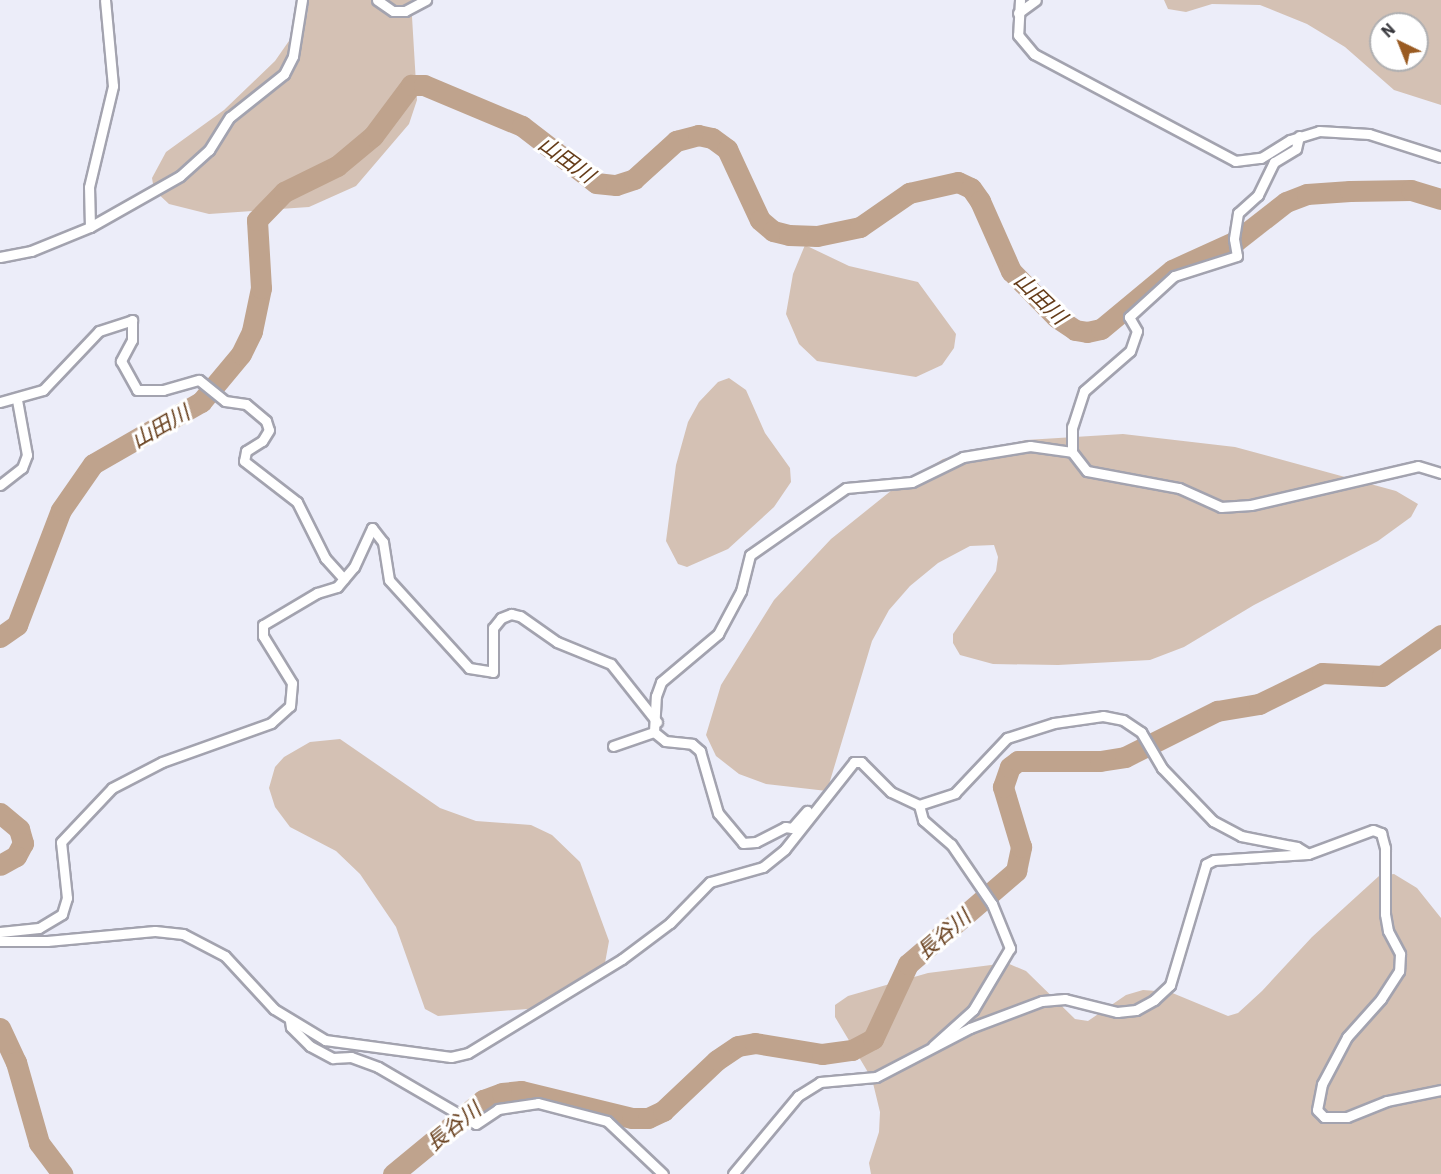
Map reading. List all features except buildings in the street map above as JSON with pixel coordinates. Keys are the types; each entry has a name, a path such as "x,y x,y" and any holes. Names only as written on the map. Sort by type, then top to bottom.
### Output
{"street":[{"path":"90,227 88,187 113,86 105,0"},
{"path":"0,257 32,251 90,227 180,176 209,150 230,117 284,74 293,56 303,0"},
{"path":"377,0 393,11 405,11 426,0"},
{"path":"1020,0 1018,35 1034,54 1235,161 1261,158 1299,136 1319,131 1369,134 1441,157"},
{"path":"1018,14 1036,0"},
{"path":"1299,136 1296,149 1275,162 1258,195 1238,213 1234,239 1237,256 1174,276 1129,317 1137,331 1130,351 1083,391 1071,428 1072,452 1087,471 1179,488 1221,507 1251,505 1418,466 1441,473"},
{"path":"0,402 17,400 43,390 99,331 132,320 132,340 121,361 137,390 163,390 193,379 230,404 249,406 266,421 269,430 262,441 246,451 244,461 297,502 325,558 344,579"},
{"path":"0,485 22,468 27,455 17,400"},
{"path":"655,727 656,696 661,682 718,634 741,591 750,555 846,488 912,482 963,457 993,455 1030,446 1072,452"},
{"path":"0,932 39,928 62,914 66,898 61,842 112,788 162,762 271,723 283,714 294,695 292,683 280,657 263,636 263,625 317,593 337,587 354,567 372,528 383,542 389,580 469,668 493,672 496,622 511,614 520,616 557,642 611,664 665,741 692,744 700,751 718,813 743,843 756,842 785,827 792,828"},
{"path":"0,941 47,941 154,931 183,934 225,956 290,1021 326,1040 346,1045 429,1056 468,1053 622,959 670,923 710,882 763,867 784,849 854,762 861,762 891,792 919,805 955,793 1007,738 1054,723 1113,716 1132,724 1147,744 1151,754 1213,821 1241,836 1297,847 1308,854"},
{"path":"613,746 655,727"},
{"path":"763,867 834,777 843,773"},
{"path":"919,805 923,820 951,844 992,903 1010,944 1010,952 973,1010 931,1050"},
{"path":"733,1174 809,1087 832,1080 876,1077 970,1028 1042,1001 1065,999 1117,1012 1136,1010 1155,1000 1170,985 1206,864 1214,860 1308,854 1372,830 1381,833 1385,848 1385,914 1388,932 1400,954 1399,971 1381,999 1347,1037 1322,1084 1317,1110 1324,1117 1347,1117 1387,1101 1441,1090"},
{"path":"290,1021 291,1027 310,1046 333,1058 351,1057 378,1067 458,1110 476,1124 513,1104 538,1103 598,1119 615,1126 663,1174"}],"shaded area":[{"path":"309,0 411,0 417,100 409,124 356,186 309,207 209,214 169,204 154,190 152,178 166,152 224,110 275,61 307,15"},
{"path":"1164,0 1441,0 1441,105 1394,90 1373,72 1429,72 1429,12 1369,12 1369,68 1345,47 1307,24 1260,5 1212,4 1186,12 1168,9"},
{"path":"805,245 849,266 918,282 956,334 954,348 942,365 916,377 817,361 799,344 786,314 793,274"},
{"path":"729,378 746,390 765,433 790,468 791,482 774,507 728,549 687,567 678,564 666,541 676,465 688,422 699,402 718,382"},
{"path":"1123,434 1235,447 1396,491 1418,504 1411,517 1378,541 1254,605 1184,647 1150,660 1058,665 993,664 960,655 953,643 953,634 996,571 998,557 994,545 970,546 938,563 910,586 889,610 872,641 827,791 766,784 739,774 716,756 706,735 721,685 774,600 831,539 892,490 943,459 1026,440"},
{"path":"340,739 440,808 476,821 531,825 552,835 580,862 609,941 605,963 578,990 540,1008 438,1016 425,1009 396,927 360,874 336,851 290,827 275,807 269,788 275,767 284,757 310,742"},
{"path":"1394,874 1417,888 1441,918 1441,1174 871,1174 869,1163 879,1132 880,1112 872,1079 835,1017 835,1005 848,996 928,973 1007,963 1026,971 1075,1019 1088,1021 1126,995 1143,990 1170,992 1228,1016 1238,1013 1262,991 1312,937 1379,876"}],"waterway":[{"name":"山田川","path":"0,637 17,625 61,510 93,464 201,402 241,354 252,331 261,288 257,220 284,192 337,166 373,136 411,85 424,85 522,126 596,183 616,185 634,179 676,141 698,135 712,138 727,149 760,220 773,231 789,235 817,236 860,227 909,193 958,182 971,188 980,201 1011,271 1056,317 1075,330 1087,332 1101,329 1172,270 1236,241 1286,202 1307,194 1411,190 1441,199"},
{"name":"長谷川","path":"393,1174 483,1100 502,1093 521,1091 632,1118 648,1118 663,1111 717,1060 738,1046 755,1043 822,1054 852,1050 873,1039 908,964 1016,871 1021,847 1003,787 1010,767 1018,761 1100,761 1125,757 1217,711 1259,704 1322,673 1382,676 1441,635"},
{"name":"山田川","path":"0,813 19,829 23,843 16,856 0,865"},
{"path":"0,1028 16,1062 39,1143 62,1174"}]}
